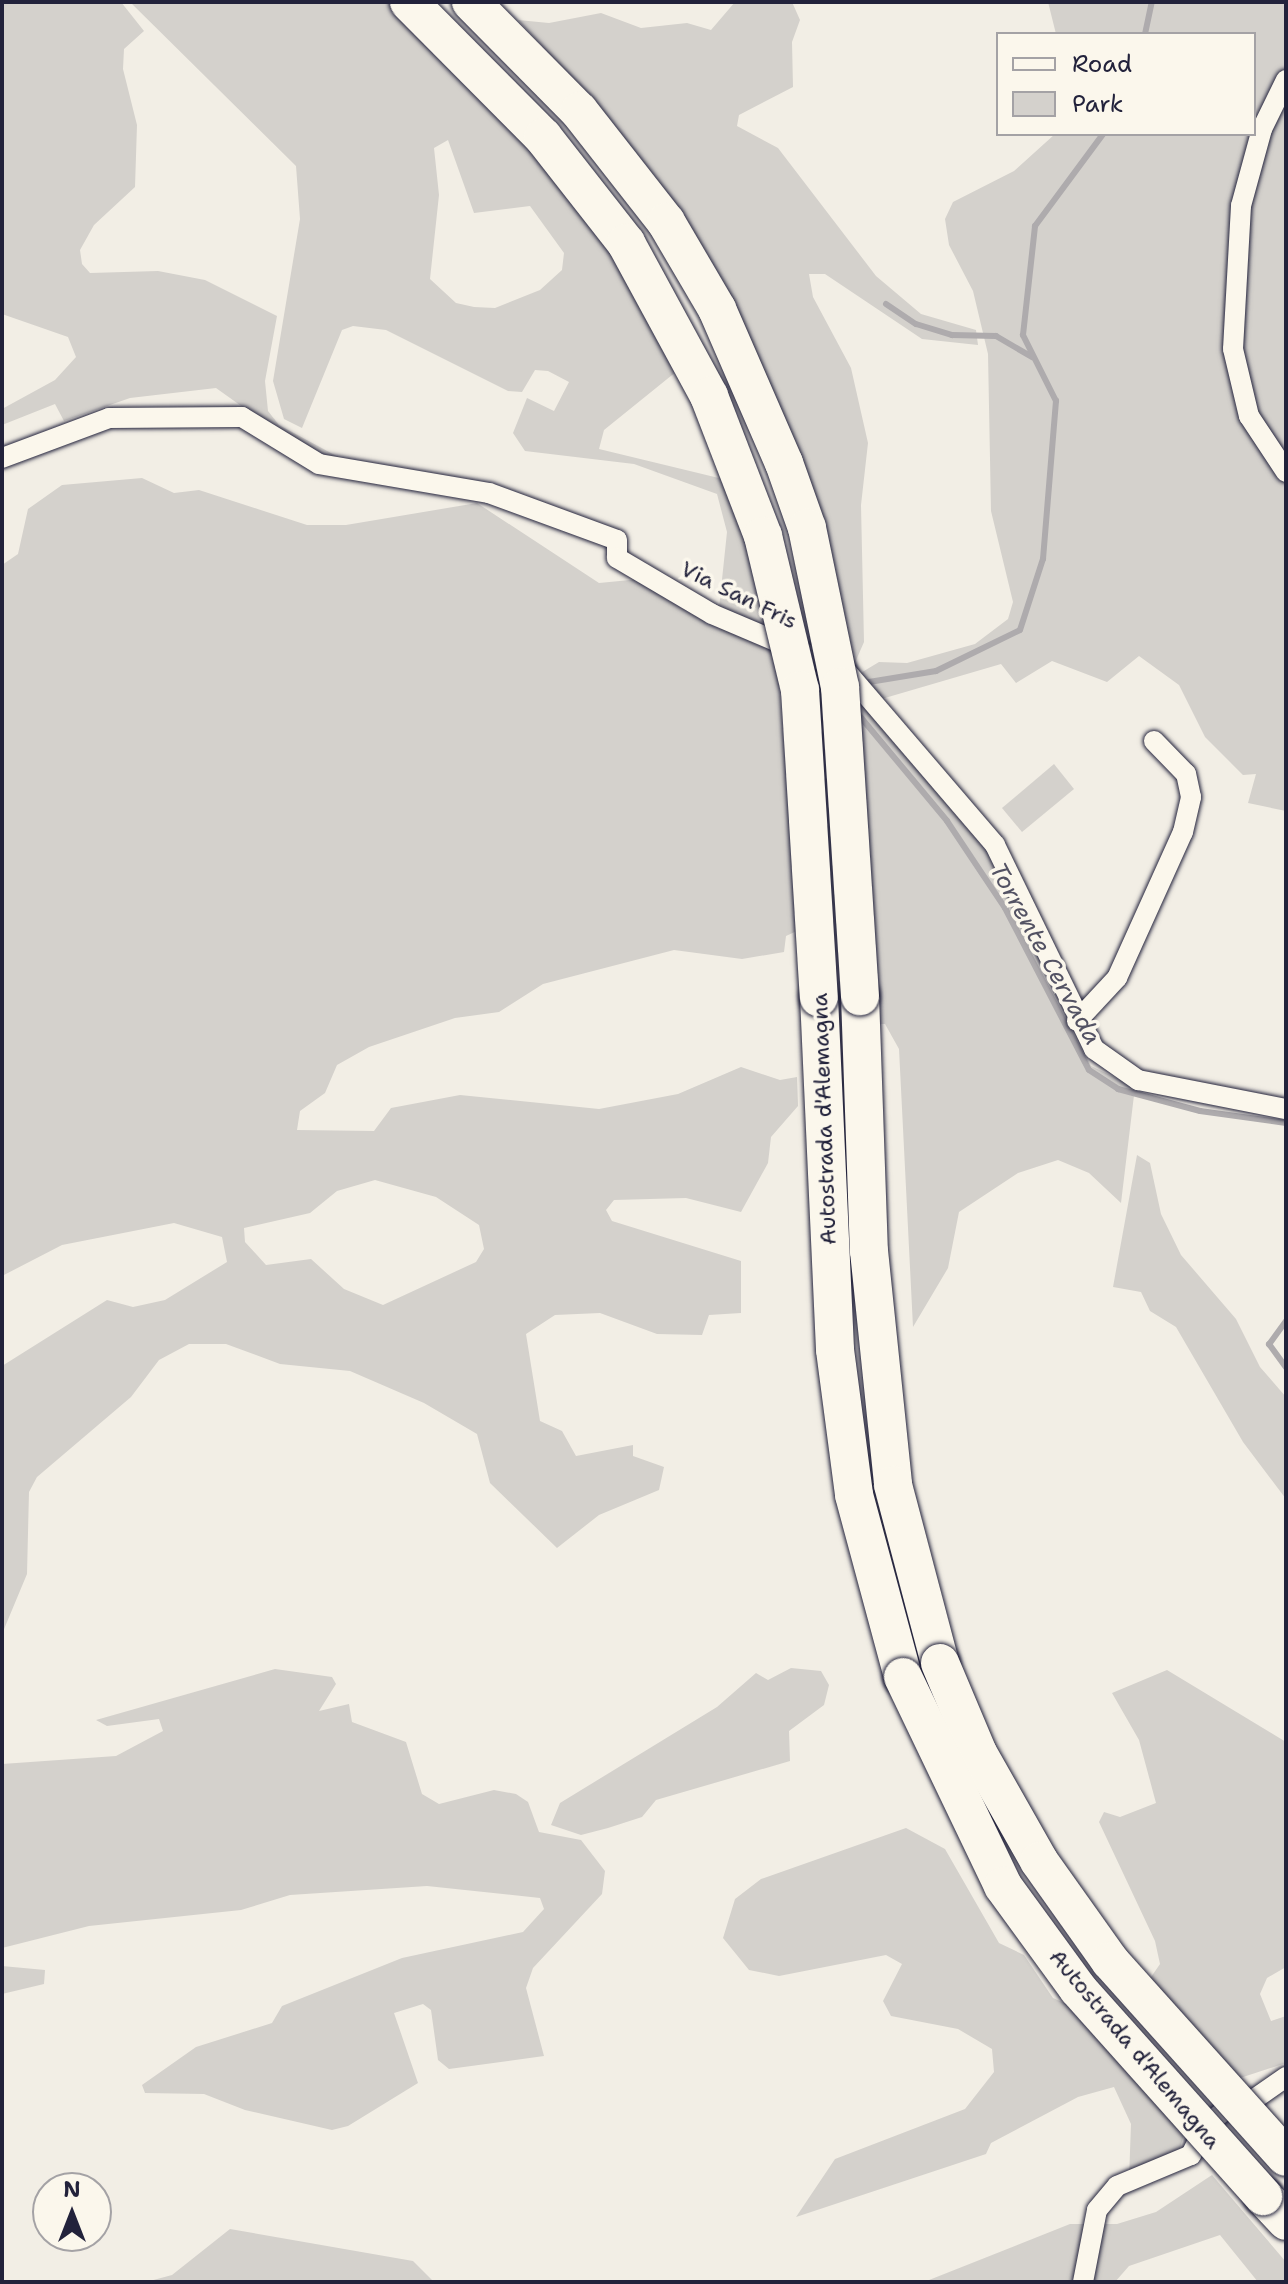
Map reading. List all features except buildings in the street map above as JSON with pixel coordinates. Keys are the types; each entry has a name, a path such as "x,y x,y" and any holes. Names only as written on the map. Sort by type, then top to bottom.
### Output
{"highway":[{"name":"Autostrada d'Alemagna","path":"409,2 543,137 626,243 709,396 763,536 800,690 819,997 835,1350 854,1495 903,1677 1003,1886 1078,1989 1274,2209"},
{"name":"Autostrada d'Alemagna","path":"471,2 579,111 666,222 717,309 784,463 810,542 840,687 860,996 869,1251 893,1485 940,1663 978,1753 1039,1861 1110,1961 1286,2157"}],"street":[{"path":"1286,80 1262,129 1241,206 1233,349 1243,402 1286,472"},
{"name":"Via San Fris","path":"2,458 109,418 242,417 319,464 489,493 617,540 617,558 712,614 846,671 995,845 1077,1021 1094,1049 1138,1080 1286,1109"},
{"path":"1077,1021 1117,978 1183,832 1191,797 1186,774 1154,741"},
{"path":"1083,2282 1097,2210 1117,2186 1191,2155 1204,2128 1232,2104 1253,2100 1286,2077"}],"green space":[{"path":"2,2 121,2 144,31 124,49 123,69 137,125 135,187 94,225 80,250 82,264 90,273 158,271 205,280 277,316 265,381 268,411 279,425 355,466 300,448 216,388 130,398 64,421 55,404 2,425 2,409 55,380 76,357 68,337 2,314"},
{"path":"130,2 396,2 571,189 682,367 604,430 599,449 727,480 773,635 719,608 727,532 717,494 634,464 525,451 513,433 527,398 554,411 569,382 548,371 535,370 522,392 508,391 386,330 353,326 342,330 302,428 284,419 273,381 300,219 296,166","holes":["448,140 474,213 530,206 564,253 562,270 540,290 495,308 456,303 430,279 439,195 434,148"]},
{"path":"735,2 792,2 800,20 792,42 793,87 739,115 737,126 778,148 876,276 921,314 976,330 978,345 922,339 825,274 809,274 813,297 851,368 868,443 861,505 864,642 854,665 799,452 746,329 583,90 518,20 549,23 601,13 641,28 687,23 711,30"},
{"path":"1048,2 1286,2 1286,811 1248,803 1256,774 1243,775 1205,737 1179,685 1139,656 1107,682 1052,661 1016,683 1001,664 878,700 859,674 879,662 907,663 975,644 1008,619 1013,602 991,511 988,354 973,291 949,245 945,219 953,202 1014,171 1053,136 1256,136 1256,32 1056,32"},
{"path":"142,478 174,493 199,490 307,525 346,525 477,503 599,583 651,578 776,648 799,930 786,936 784,952 742,959 674,950 543,984 499,1012 455,1018 369,1047 337,1065 325,1093 300,1111 297,1130 374,1131 391,1108 460,1095 599,1109 678,1094 741,1067 780,1080 797,1077 798,1106 771,1137 768,1163 741,1212 686,1198 614,1200 606,1210 612,1221 741,1261 741,1313 709,1315 702,1335 657,1334 600,1313 555,1315 526,1334 540,1421 562,1431 576,1456 633,1445 633,1456 664,1467 659,1490 599,1515 557,1548 490,1483 477,1434 424,1403 350,1371 280,1364 226,1344 189,1344 159,1360 131,1397 37,1477 29,1492 27,1574 2,1634 2,1366 107,1300 133,1307 165,1300 227,1262 222,1237 174,1223 62,1245 2,1276 2,565 18,554 28,509 62,485","holes":["375,1180 436,1197 479,1225 484,1249 476,1262 383,1305 344,1289 311,1259 266,1265 245,1242 244,1228 310,1213 337,1191"]},
{"path":"858,694 968,815 1015,899 1091,1066 1135,1087 1121,1203 1089,1173 1058,1160 1018,1173 959,1212 948,1268 913,1327 899,1049 885,1024 877,1024"},
{"path":"1054,764 1074,789 1022,832 1002,808"},
{"path":"1137,1155 1150,1163 1161,1214 1181,1255 1236,1319 1260,1367 1286,1397 1286,1499 1243,1442 1176,1327 1150,1311 1141,1292 1113,1287"},
{"path":"791,1668 821,1671 829,1685 824,1705 789,1731 790,1761 656,1800 642,1817 608,1828 581,1835 551,1825 560,1803 717,1707 756,1673 768,1680"},
{"path":"275,1669 332,1677 336,1684 319,1711 349,1704 352,1722 406,1742 422,1794 439,1804 494,1790 516,1794 528,1802 539,1832 581,1840 605,1871 602,1894 533,1968 526,1988 544,2056 449,2069 438,2060 431,2010 423,2004 394,2013 418,2083 348,2126 332,2130 245,2110 204,2094 145,2093 142,2085 196,2047 272,2023 282,2006 402,1958 523,1932 544,1909 540,1898 427,1886 290,1895 241,1910 89,1926 2,1948 2,1764 116,1756 163,1731 159,1719 107,1726 96,1720"},
{"path":"1167,1670 1286,1742 1286,1967 1267,1978 1260,1994 1271,2021 1286,2016 1286,2063 1234,2080 1147,1983 1160,1964 1155,1941 1099,1822 1104,1812 1120,1817 1156,1803 1139,1740 1112,1693"},
{"path":"906,1828 945,1849 999,1943 1024,1955 1053,1998 1071,2006 1184,2134 1179,2152 1129,2179 1131,2124 1114,2087 1078,2097 991,2143 986,2154 796,2217 835,2159 965,2109 994,2072 992,2049 958,2029 891,2016 883,2001 902,1964 886,1955 779,1976 749,1970 723,1938 735,1899 761,1879"},
{"path":"2,1966 45,1970 44,1984 2,1994"},
{"path":"1212,2175 1286,2262 1286,2282 1258,2282 1220,2235 1129,2266 1115,2282 924,2282 1070,2224 1117,2224 1156,2212"},
{"path":"230,2229 413,2261 434,2282 146,2282 172,2275"}],"waterway":[{"name":"Torrente Cervada","path":"1145,32 1152,2"},
{"name":"Torrente Cervada","path":"869,682 936,671 1020,630 1043,559 1056,401 1023,335 1035,226 1102,136"},
{"path":"886,304 916,324 952,335 996,336 1032,357"},
{"name":"Torrente Cervada","path":"858,714 947,821 1005,908 1089,1070 1118,1089 1200,1111 1286,1123"},
{"name":"Torrente Cervada","path":"1286,1321 1269,1344 1286,1367"}]}
